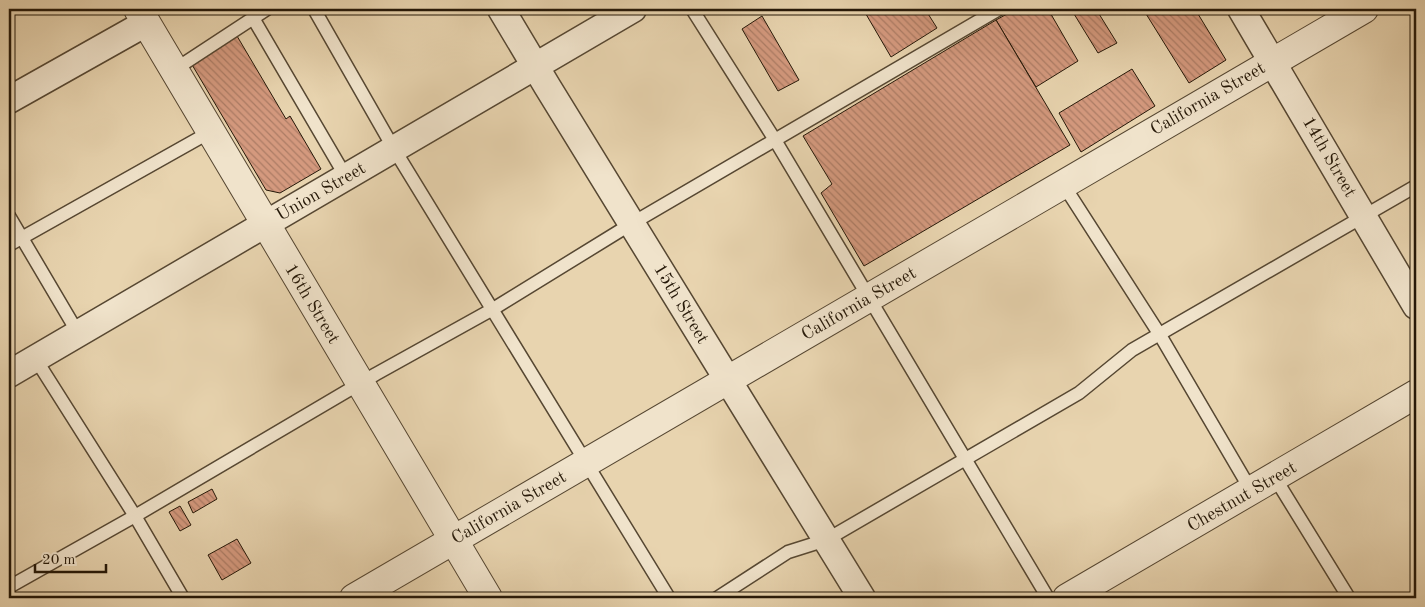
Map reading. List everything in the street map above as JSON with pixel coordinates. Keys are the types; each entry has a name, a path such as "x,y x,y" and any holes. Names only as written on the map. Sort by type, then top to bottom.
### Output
{"street":[{"name":"15th Street","path":"501,9 862,598"},
{"name":"Union Street","path":"9,374 633,9"},
{"name":"14th Street","path":"1241,9 1416,306"},
{"name":"California Street","path":"354,598 1364,9"},
{"name":"16th Street","path":"142,16 488,598"},
{"path":"9,100 142,16"},
{"name":"Chestnut Street","path":"1067,598 1252,492 1416,394"}],"lane":[{"path":"174,70 267,9"},
{"path":"314,9 394,149 669,598"},
{"path":"692,9 775,140 1048,598"},
{"path":"9,587 135,516 360,383 493,309 632,224 999,9"},
{"path":"253,18 346,177"},
{"path":"9,245 210,132"},
{"path":"1063,184 1160,335 1252,492"},
{"path":"717,598 788,552 826,540 1079,393 1132,350 1416,186"},
{"path":"9,216 78,333"},
{"path":"35,358 135,516 183,598"},
{"path":"1275,478 1349,598"}],"building":[{"path":"863,9 925,9 937,28 891,57"},
{"path":"1016,9 1048,9 1078,61 1036,87 996,20"},
{"path":"1071,9 1096,9 1117,43 1098,53"},
{"path":"1143,9 1195,9 1226,60 1189,83"},
{"path":"762,16 799,80 778,91 742,29"},
{"path":"996,20 1070,145 864,266 821,193 832,184 803,136"},
{"path":"237,36 286,119 290,116 321,169 280,193 266,190 191,63"},
{"path":"1132,69 1155,106 1081,152 1059,113"},
{"path":"212,489 217,499 193,513 188,502"},
{"path":"180,506 191,525 180,531 169,512"},
{"path":"237,539 251,563 222,580 208,555"}]}
